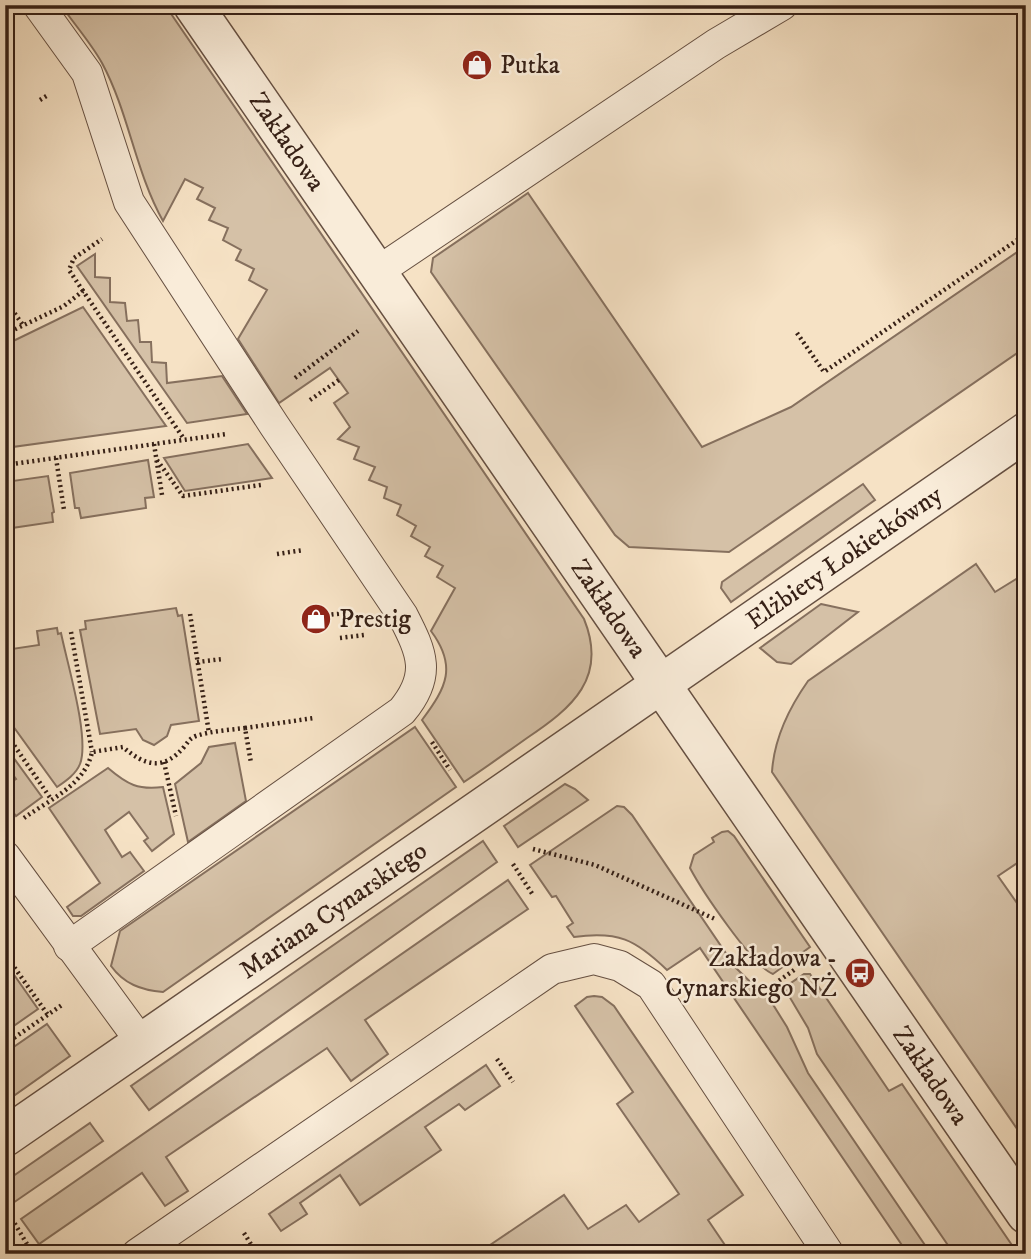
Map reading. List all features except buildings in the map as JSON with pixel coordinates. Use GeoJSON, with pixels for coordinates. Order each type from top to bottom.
{"type":"FeatureCollection","features":[{"type":"Feature","properties":{"kind":"street","name":"Zakładowa"},"geometry":{"type":"LineString","coordinates":[[193,5],[1026,1214]]}},
{"type":"Feature","properties":{"kind":"street","name":"Elżbiety Łokietkówny"},"geometry":{"type":"LineString","coordinates":[[662,683],[1026,432]]}},
{"type":"Feature","properties":{"kind":"street","name":"Mariana Cynarskiego"},"geometry":{"type":"LineString","coordinates":[[5,1137],[662,683]]}},
{"type":"Feature","properties":{"kind":"lane"},"geometry":{"type":"LineString","coordinates":[[38,5],[87,73],[130,202],[403,617],[419,648],[422,664],[415,690],[402,711],[69,946]]}},
{"type":"Feature","properties":{"kind":"lane"},"geometry":{"type":"LineString","coordinates":[[386,285],[716,44],[772,8]]}},
{"type":"Feature","properties":{"kind":"lane"},"geometry":{"type":"LineString","coordinates":[[5,856],[141,1042]]}},
{"type":"Feature","properties":{"kind":"lane"},"geometry":{"type":"LineString","coordinates":[[136,1254],[552,969],[594,959],[620,966],[651,985],[829,1254]]}},
{"type":"Feature","properties":{"kind":"path"},"geometry":{"type":"LineString","coordinates":[[5,45],[14,58]]}},
{"type":"Feature","properties":{"kind":"path"},"geometry":{"type":"LineString","coordinates":[[138,215],[74,258],[69,270],[185,439]]}},
{"type":"Feature","properties":{"kind":"path"},"geometry":{"type":"LineString","coordinates":[[797,333],[824,372],[1026,234]]}},
{"type":"Feature","properties":{"kind":"path"},"geometry":{"type":"LineString","coordinates":[[268,415],[335,350],[386,285]]}},
{"type":"Feature","properties":{"kind":"path"},"geometry":{"type":"LineString","coordinates":[[5,334],[64,306],[83,291]]}},
{"type":"Feature","properties":{"kind":"path"},"geometry":{"type":"LineString","coordinates":[[5,300],[23,326]]}},
{"type":"Feature","properties":{"kind":"path"},"geometry":{"type":"LineString","coordinates":[[5,465],[185,439],[268,415],[339,380]]}},
{"type":"Feature","properties":{"kind":"path"},"geometry":{"type":"LineString","coordinates":[[154,444],[162,495]]}},
{"type":"Feature","properties":{"kind":"path"},"geometry":{"type":"LineString","coordinates":[[56,458],[64,510]]}},
{"type":"Feature","properties":{"kind":"path"},"geometry":{"type":"LineString","coordinates":[[157,460],[183,496],[257,488],[270,484]]}},
{"type":"Feature","properties":{"kind":"path"},"geometry":{"type":"LineString","coordinates":[[190,614],[209,733]]}},
{"type":"Feature","properties":{"kind":"path"},"geometry":{"type":"LineString","coordinates":[[15,825],[71,786],[89,765],[92,752],[71,632]]}},
{"type":"Feature","properties":{"kind":"path"},"geometry":{"type":"LineString","coordinates":[[197,662],[223,659]]}},
{"type":"Feature","properties":{"kind":"path"},"geometry":{"type":"LineString","coordinates":[[92,752],[123,747],[141,761],[166,762],[192,737],[320,717]]}},
{"type":"Feature","properties":{"kind":"path"},"geometry":{"type":"LineString","coordinates":[[245,728],[258,812]]}},
{"type":"Feature","properties":{"kind":"path"},"geometry":{"type":"LineString","coordinates":[[5,732],[51,799]]}},
{"type":"Feature","properties":{"kind":"path"},"geometry":{"type":"LineString","coordinates":[[534,849],[595,865],[715,919]]}},
{"type":"Feature","properties":{"kind":"path"},"geometry":{"type":"LineString","coordinates":[[513,864],[533,895]]}},
{"type":"Feature","properties":{"kind":"path"},"geometry":{"type":"LineString","coordinates":[[5,954],[48,1015],[5,1044]]}},
{"type":"Feature","properties":{"kind":"path"},"geometry":{"type":"LineString","coordinates":[[770,987],[804,964]]}},
{"type":"Feature","properties":{"kind":"path"},"geometry":{"type":"LineString","coordinates":[[492,1052],[513,1082]]}},
{"type":"Feature","properties":{"kind":"path"},"geometry":{"type":"LineString","coordinates":[[9,1214],[33,1254]]}},
{"type":"Feature","properties":{"kind":"path"},"geometry":{"type":"LineString","coordinates":[[240,1226],[257,1254]]}},
{"type":"Feature","properties":{"kind":"shaded area"},"geometry":{"type":"Polygon","coordinates":[[[61,5],[165,5],[584,619],[592,658],[588,675],[571,703],[543,727],[464,782],[422,720],[438,697],[446,676],[444,655],[431,631],[455,588],[437,577],[443,566],[425,556],[430,547],[411,536],[416,526],[397,515],[401,505],[384,498],[387,487],[369,480],[375,467],[354,459],[359,447],[338,439],[350,427],[334,403],[348,393],[330,368],[279,403],[238,339],[267,290],[249,280],[254,269],[236,260],[241,250],[223,240],[228,228],[209,220],[215,208],[197,199],[203,188],[185,179],[163,221],[145,182],[111,82],[98,56],[61,5]]]}},
{"type":"Feature","properties":{"kind":"shaded area"},"geometry":{"type":"Polygon","coordinates":[[[528,193],[702,447],[791,407],[1026,246],[1026,347],[729,552],[629,547],[615,535],[431,272],[433,258],[528,193]]]}},
{"type":"Feature","properties":{"kind":"shaded area"},"geometry":{"type":"Polygon","coordinates":[[[95,254],[95,277],[110,278],[110,302],[125,303],[127,321],[138,320],[140,342],[151,342],[152,362],[166,363],[167,383],[222,376],[247,414],[187,423],[77,266],[95,254]]]}},
{"type":"Feature","properties":{"kind":"shaded area"},"geometry":{"type":"Polygon","coordinates":[[[83,307],[166,426],[5,448],[5,345],[83,307]]]}},
{"type":"Feature","properties":{"kind":"shaded area"},"geometry":{"type":"Polygon","coordinates":[[[248,444],[272,478],[185,491],[164,458],[248,444]]]}},
{"type":"Feature","properties":{"kind":"shaded area"},"geometry":{"type":"Polygon","coordinates":[[[148,460],[154,497],[145,498],[146,508],[81,518],[79,508],[75,508],[70,473],[148,460]]]}},
{"type":"Feature","properties":{"kind":"shaded area"},"geometry":{"type":"Polygon","coordinates":[[[48,476],[53,522],[5,529],[5,482],[48,476]]]}},
{"type":"Feature","properties":{"kind":"shaded area"},"geometry":{"type":"Polygon","coordinates":[[[863,484],[875,500],[731,602],[721,588],[722,582],[863,484]]]}},
{"type":"Feature","properties":{"kind":"shaded area"},"geometry":{"type":"Polygon","coordinates":[[[976,564],[995,592],[1026,573],[1026,857],[998,876],[1026,916],[1026,1142],[772,772],[784,724],[808,681],[976,564]]]}},
{"type":"Feature","properties":{"kind":"shaded area"},"geometry":{"type":"Polygon","coordinates":[[[821,604],[858,612],[791,664],[777,662],[760,648],[821,604]]]}},
{"type":"Feature","properties":{"kind":"shaded area"},"geometry":{"type":"Polygon","coordinates":[[[176,608],[178,616],[182,615],[199,721],[171,725],[167,736],[154,745],[143,740],[136,729],[100,734],[80,630],[86,629],[85,621],[176,608]]]}},
{"type":"Feature","properties":{"kind":"shaded area"},"geometry":{"type":"Polygon","coordinates":[[[57,628],[58,634],[61,633],[80,719],[82,752],[76,771],[57,787],[5,715],[5,650],[39,645],[37,631],[57,628]]]}},
{"type":"Feature","properties":{"kind":"shaded area"},"geometry":{"type":"Polygon","coordinates":[[[415,727],[456,787],[163,992],[134,985],[111,966],[120,931],[415,727]]]}},
{"type":"Feature","properties":{"kind":"shaded area"},"geometry":{"type":"Polygon","coordinates":[[[235,743],[246,801],[188,842],[175,784],[201,763],[209,747],[235,743]]]}},
{"type":"Feature","properties":{"kind":"shaded area"},"geometry":{"type":"Polygon","coordinates":[[[5,746],[42,797],[16,816],[5,801],[5,786],[16,779],[5,764],[5,746]]]}},
{"type":"Feature","properties":{"kind":"shaded area"},"geometry":{"type":"Polygon","coordinates":[[[108,768],[134,785],[163,787],[174,834],[152,851],[144,841],[148,838],[129,812],[105,830],[122,857],[130,852],[144,871],[81,916],[73,916],[67,907],[100,883],[49,808],[108,768]]]}},
{"type":"Feature","properties":{"kind":"shaded area"},"geometry":{"type":"Polygon","coordinates":[[[565,784],[588,800],[518,847],[504,826],[565,784]]]}},
{"type":"Feature","properties":{"kind":"shaded area"},"geometry":{"type":"Polygon","coordinates":[[[617,806],[624,807],[632,815],[736,968],[772,1003],[787,1027],[808,1073],[931,1254],[908,1254],[700,948],[667,970],[645,951],[625,940],[603,935],[574,937],[567,927],[573,923],[556,896],[552,897],[530,865],[617,806]]]}},
{"type":"Feature","properties":{"kind":"shaded area"},"geometry":{"type":"Polygon","coordinates":[[[728,831],[810,947],[773,974],[741,943],[690,868],[694,855],[714,842],[712,838],[728,831]]]}},
{"type":"Feature","properties":{"kind":"shaded area"},"geometry":{"type":"Polygon","coordinates":[[[483,841],[497,862],[149,1110],[131,1086],[483,841]]]}},
{"type":"Feature","properties":{"kind":"shaded area"},"geometry":{"type":"Polygon","coordinates":[[[508,880],[528,909],[365,1020],[388,1054],[351,1081],[327,1048],[166,1157],[188,1191],[165,1206],[142,1173],[39,1244],[21,1219],[508,880]]]}},
{"type":"Feature","properties":{"kind":"shaded area"},"geometry":{"type":"Polygon","coordinates":[[[5,962],[38,1009],[5,1032],[5,962]]]}},
{"type":"Feature","properties":{"kind":"shaded area"},"geometry":{"type":"Polygon","coordinates":[[[804,974],[810,974],[889,1091],[902,1084],[1018,1254],[954,1254],[817,1054],[808,1028],[786,991],[788,985],[804,974]]]}},
{"type":"Feature","properties":{"kind":"shaded area"},"geometry":{"type":"Polygon","coordinates":[[[587,997],[602,997],[614,1006],[743,1195],[708,1220],[731,1254],[495,1254],[490,1245],[564,1195],[588,1229],[626,1205],[639,1222],[679,1194],[617,1104],[633,1092],[575,1006],[587,997]]]}},
{"type":"Feature","properties":{"kind":"shaded area"},"geometry":{"type":"Polygon","coordinates":[[[47,1024],[70,1056],[5,1102],[5,1053],[47,1024]]]}},
{"type":"Feature","properties":{"kind":"shaded area"},"geometry":{"type":"Polygon","coordinates":[[[486,1065],[500,1086],[465,1110],[459,1104],[425,1127],[441,1150],[360,1205],[340,1175],[300,1203],[307,1214],[281,1231],[269,1214],[486,1065]]]}},
{"type":"Feature","properties":{"kind":"shaded area"},"geometry":{"type":"Polygon","coordinates":[[[90,1123],[103,1141],[13,1203],[5,1193],[6,1181],[90,1123]]]}},
{"type":"Feature","properties":{"kind":"place","name":"Putka"},"geometry":{"type":"Point","coordinates":[477,65]}},
{"type":"Feature","properties":{"kind":"place","name":"Prestig"},"geometry":{"type":"Point","coordinates":[316,619]}},
{"type":"Feature","properties":{"kind":"place","name":"Zakładowa - Cynarskiego NŻ"},"geometry":{"type":"Point","coordinates":[860,973]}}]}
